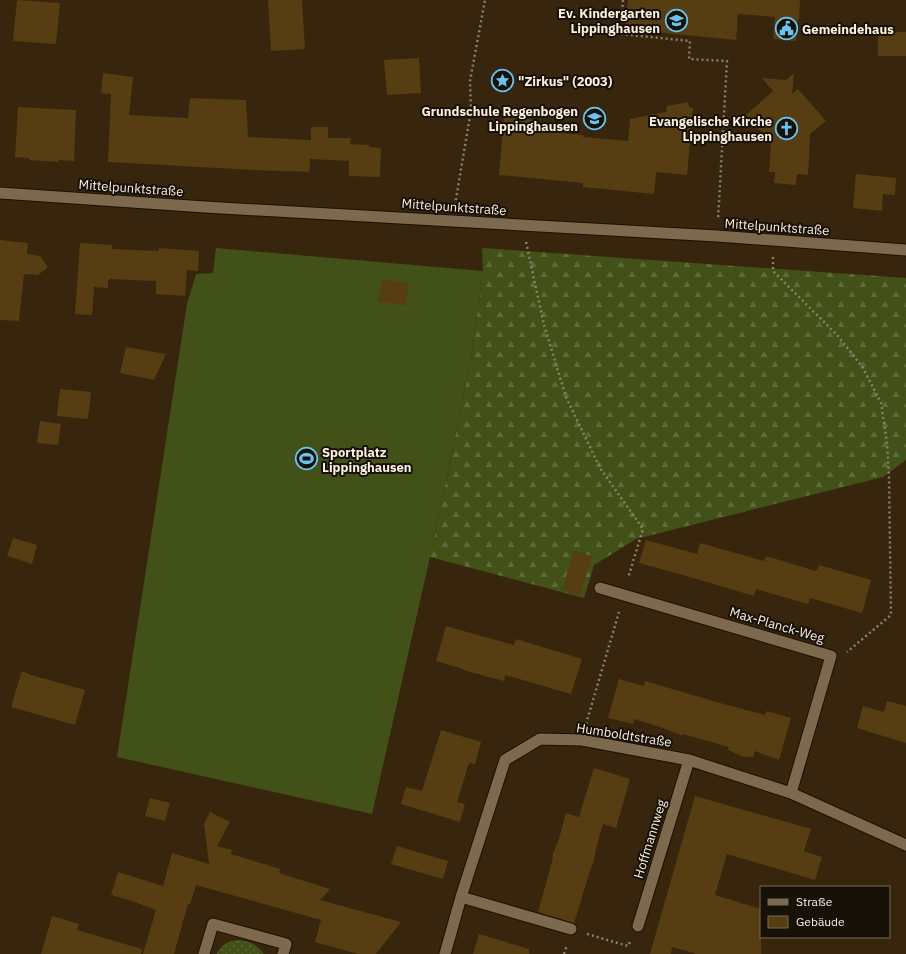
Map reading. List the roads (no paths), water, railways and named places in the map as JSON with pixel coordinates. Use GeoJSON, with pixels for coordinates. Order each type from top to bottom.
{"type":"FeatureCollection","features":[{"type":"Feature","properties":{"kind":"street","name":"Mittelpunktstraße"},"geometry":{"type":"LineString","coordinates":[[0,193],[205,207],[717,236],[906,250]]}},
{"type":"Feature","properties":{"kind":"street","name":"Max-Planck-Weg"},"geometry":{"type":"LineString","coordinates":[[600,588],[831,656],[791,793]]}},
{"type":"Feature","properties":{"kind":"street","name":"Humboldtstraße"},"geometry":{"type":"LineString","coordinates":[[445,954],[460,897],[505,760],[540,739],[582,740],[689,760],[791,793],[906,845]]}},
{"type":"Feature","properties":{"kind":"street","name":"Hoffmannweg"},"geometry":{"type":"LineString","coordinates":[[638,926],[689,760]]}},
{"type":"Feature","properties":{"kind":"street"},"geometry":{"type":"LineString","coordinates":[[460,897],[571,929]]}},
{"type":"Feature","properties":{"kind":"street"},"geometry":{"type":"LineString","coordinates":[[204,954],[213,924],[286,944],[283,954]]}},
{"type":"Feature","properties":{"kind":"place","name":"Ev. Kindergarten Lippinghausen"},"geometry":{"type":"Point","coordinates":[676,20]}},
{"type":"Feature","properties":{"kind":"place","name":"Gemeindehaus"},"geometry":{"type":"Point","coordinates":[786,29]}},
{"type":"Feature","properties":{"kind":"place","name":"\"Zirkus\" (2003)"},"geometry":{"type":"Point","coordinates":[503,81]}},
{"type":"Feature","properties":{"kind":"place","name":"Grundschule Regenbogen Lippinghausen"},"geometry":{"type":"Point","coordinates":[594,118]}},
{"type":"Feature","properties":{"kind":"place","name":"Evangelische Kirche Lippinghausen"},"geometry":{"type":"Point","coordinates":[787,128]}},
{"type":"Feature","properties":{"kind":"place","name":"Sportplatz Lippinghausen"},"geometry":{"type":"Point","coordinates":[307,459]}}]}
